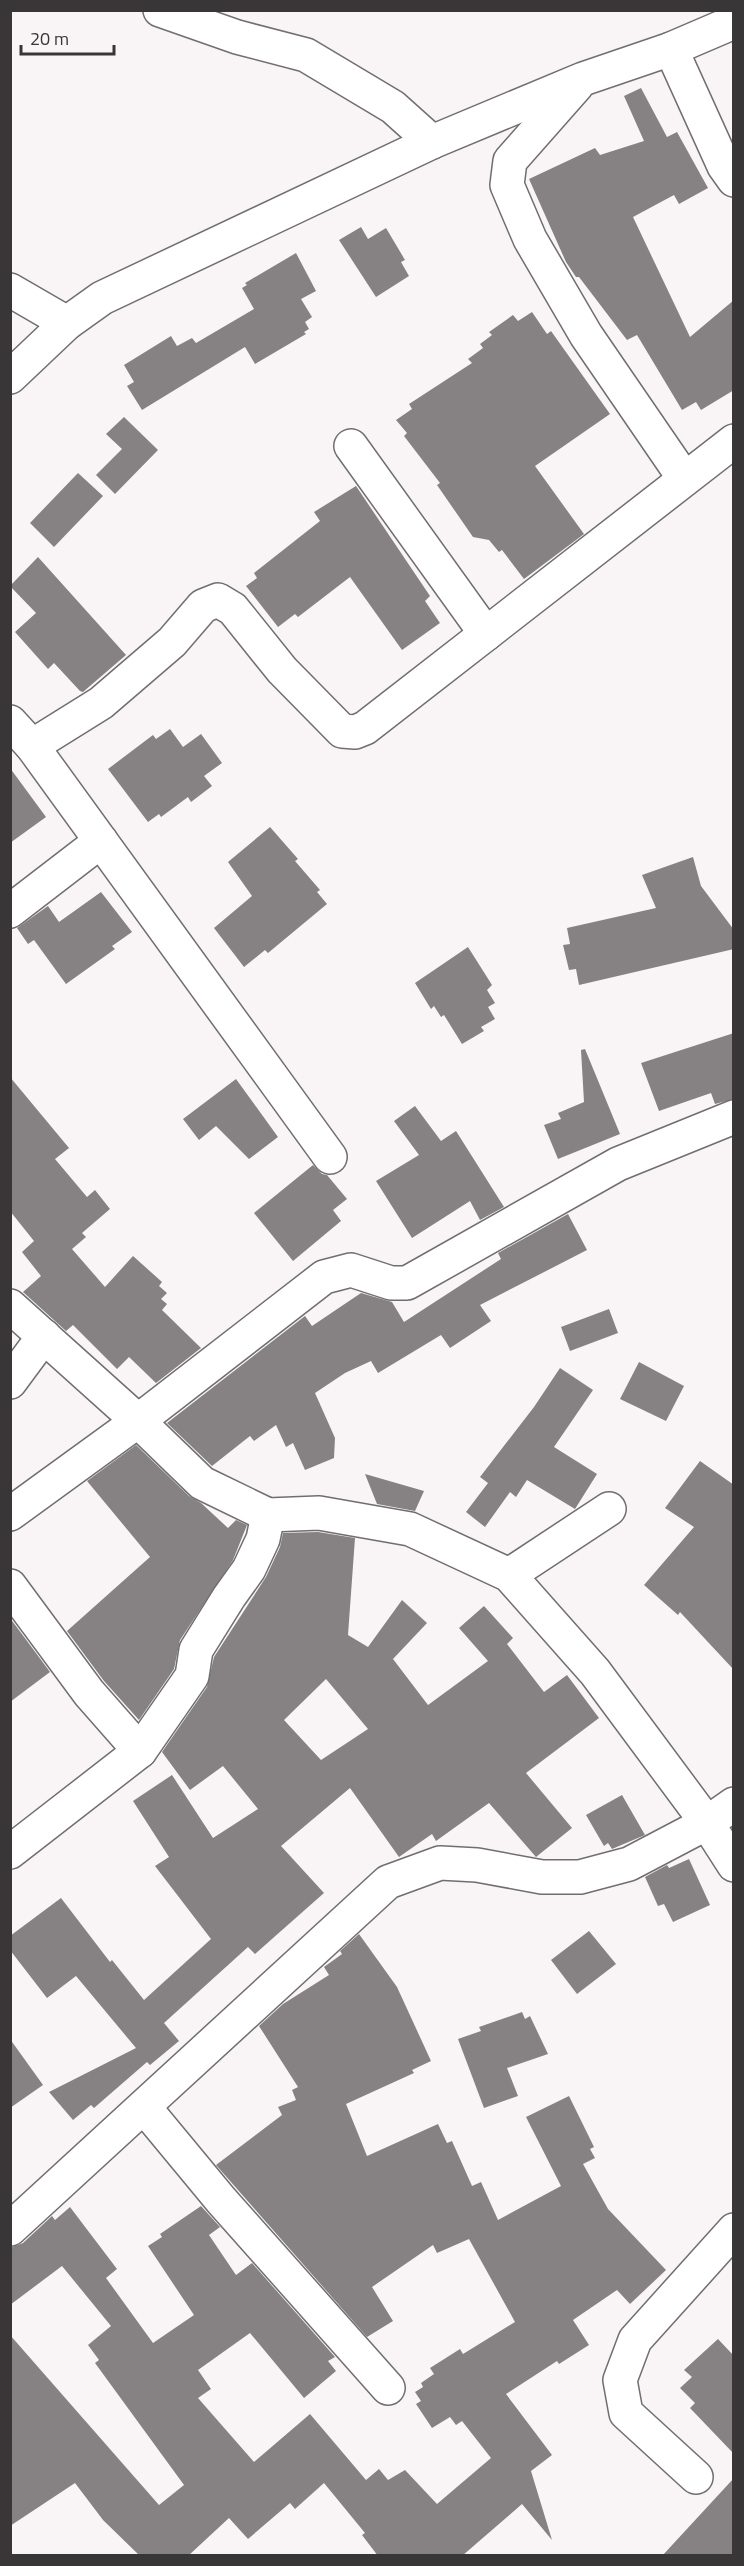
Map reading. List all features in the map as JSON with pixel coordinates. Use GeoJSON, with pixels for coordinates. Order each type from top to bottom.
{"type":"FeatureCollection","features":[{"type":"Feature","properties":{"kind":"street"},"geometry":{"type":"LineString","coordinates":[[159,10],[237,37],[306,55],[393,107],[432,142]]}},
{"type":"Feature","properties":{"kind":"street"},"geometry":{"type":"LineString","coordinates":[[10,377],[67,323],[102,298],[432,142],[583,78],[672,49],[734,22]]}},
{"type":"Feature","properties":{"kind":"street"},"geometry":{"type":"LineString","coordinates":[[672,49],[724,166],[734,180]]}},
{"type":"Feature","properties":{"kind":"street"},"geometry":{"type":"LineString","coordinates":[[583,78],[510,161],[507,185],[530,239],[586,335],[684,478]]}},
{"type":"Feature","properties":{"kind":"street"},"geometry":{"type":"LineString","coordinates":[[10,290],[67,323]]}},
{"type":"Feature","properties":{"kind":"street"},"geometry":{"type":"LineString","coordinates":[[32,746],[101,703],[172,642],[203,606],[218,600],[233,609],[282,670],[342,731],[355,732],[365,728],[734,441]]}},
{"type":"Feature","properties":{"kind":"street"},"geometry":{"type":"LineString","coordinates":[[351,446],[486,634]]}},
{"type":"Feature","properties":{"kind":"street"},"geometry":{"type":"LineString","coordinates":[[10,722],[32,746],[330,1157]]}},
{"type":"Feature","properties":{"kind":"street"},"geometry":{"type":"LineString","coordinates":[[10,911],[101,841]]}},
{"type":"Feature","properties":{"kind":"street"},"geometry":{"type":"LineString","coordinates":[[10,1514],[138,1421],[324,1277],[351,1270],[391,1282],[407,1283],[618,1164],[734,1117]]}},
{"type":"Feature","properties":{"kind":"street"},"geometry":{"type":"LineString","coordinates":[[10,1306],[138,1421],[202,1484],[268,1515],[319,1513],[410,1529],[509,1575],[595,1672],[707,1823],[734,1866]]}},
{"type":"Feature","properties":{"kind":"street"},"geometry":{"type":"LineString","coordinates":[[10,1382],[44,1336]]}},
{"type":"Feature","properties":{"kind":"street"},"geometry":{"type":"LineString","coordinates":[[509,1575],[609,1509]]}},
{"type":"Feature","properties":{"kind":"street"},"geometry":{"type":"LineString","coordinates":[[10,1852],[140,1751],[192,1676],[196,1650],[249,1569],[262,1539],[268,1515]]}},
{"type":"Feature","properties":{"kind":"street"},"geometry":{"type":"LineString","coordinates":[[10,1586],[89,1693],[140,1751]]}},
{"type":"Feature","properties":{"kind":"street"},"geometry":{"type":"LineString","coordinates":[[10,2229],[388,1882],[440,1863],[477,1865],[542,1877],[580,1877],[629,1864],[707,1823],[734,1804]]}},
{"type":"Feature","properties":{"kind":"street"},"geometry":{"type":"LineString","coordinates":[[144,2107],[221,2200],[388,2388]]}},
{"type":"Feature","properties":{"kind":"street"},"geometry":{"type":"LineString","coordinates":[[696,2477],[626,2413],[620,2380],[635,2340],[734,2230]]}},
{"type":"Feature","properties":{"kind":"building"},"geometry":{"type":"Polygon","coordinates":[[[641,88],[667,137],[677,132],[708,188],[679,204],[674,195],[633,217],[690,337],[734,300],[734,390],[701,410],[696,402],[682,410],[637,335],[627,340],[579,277],[576,277],[566,262],[529,179],[595,148],[600,155],[644,141],[624,96],[641,88]]]}},
{"type":"Feature","properties":{"kind":"building"},"geometry":{"type":"Polygon","coordinates":[[[361,227],[368,239],[386,228],[405,260],[401,262],[409,276],[376,297],[339,240],[361,227]]]}},
{"type":"Feature","properties":{"kind":"building"},"geometry":{"type":"Polygon","coordinates":[[[296,253],[316,291],[301,299],[312,317],[305,322],[309,329],[304,332],[306,334],[255,364],[245,347],[142,410],[127,386],[134,382],[124,365],[171,336],[177,346],[192,338],[196,343],[254,309],[242,288],[247,285],[245,283],[296,253]]]}},
{"type":"Feature","properties":{"kind":"building"},"geometry":{"type":"Polygon","coordinates":[[[532,312],[547,334],[551,331],[610,414],[535,466],[584,534],[524,579],[502,550],[499,552],[489,540],[473,537],[437,485],[440,483],[404,436],[407,433],[396,420],[412,409],[409,404],[472,363],[468,359],[483,348],[480,344],[492,335],[489,332],[513,315],[518,321],[532,312]]]}},
{"type":"Feature","properties":{"kind":"building"},"geometry":{"type":"Polygon","coordinates":[[[124,417],[158,450],[115,494],[96,475],[122,449],[106,434],[124,417]]]}},
{"type":"Feature","properties":{"kind":"building"},"geometry":{"type":"Polygon","coordinates":[[[78,473],[103,496],[54,547],[30,523],[78,473]]]}},
{"type":"Feature","properties":{"kind":"building"},"geometry":{"type":"Polygon","coordinates":[[[356,486],[430,596],[425,601],[440,623],[402,650],[350,577],[298,617],[295,614],[278,627],[246,586],[257,578],[254,573],[320,521],[314,512],[356,486]]]}},
{"type":"Feature","properties":{"kind":"building"},"geometry":{"type":"Polygon","coordinates":[[[38,557],[126,655],[83,692],[54,663],[48,669],[15,632],[36,613],[10,586],[38,557]]]}},
{"type":"Feature","properties":{"kind":"building"},"geometry":{"type":"Polygon","coordinates":[[[170,729],[183,747],[201,734],[222,763],[204,776],[212,786],[191,802],[188,797],[161,817],[159,814],[148,822],[108,769],[153,735],[156,739],[170,729]]]}},
{"type":"Feature","properties":{"kind":"building"},"geometry":{"type":"Polygon","coordinates":[[[10,768],[46,817],[10,843],[10,768]]]}},
{"type":"Feature","properties":{"kind":"building"},"geometry":{"type":"Polygon","coordinates":[[[270,827],[298,859],[295,861],[320,890],[317,892],[327,904],[268,953],[265,950],[244,967],[214,928],[252,896],[228,862],[270,827]]]}},
{"type":"Feature","properties":{"kind":"building"},"geometry":{"type":"Polygon","coordinates":[[[693,857],[701,886],[734,930],[734,949],[579,985],[576,969],[569,970],[563,945],[570,944],[567,928],[656,908],[642,875],[693,857]]]}},
{"type":"Feature","properties":{"kind":"building"},"geometry":{"type":"Polygon","coordinates":[[[101,892],[132,932],[112,946],[115,949],[66,984],[34,940],[28,944],[17,928],[48,906],[59,922],[101,892]]]}},
{"type":"Feature","properties":{"kind":"building"},"geometry":{"type":"Polygon","coordinates":[[[468,947],[492,985],[487,990],[495,1003],[488,1007],[495,1019],[481,1027],[484,1031],[462,1044],[444,1015],[441,1017],[434,1006],[431,1009],[415,983],[468,947]]]}},
{"type":"Feature","properties":{"kind":"building"},"geometry":{"type":"Polygon","coordinates":[[[734,1033],[734,1099],[715,1104],[711,1093],[659,1111],[641,1063],[734,1033]]]}},
{"type":"Feature","properties":{"kind":"building"},"geometry":{"type":"Polygon","coordinates":[[[585,1049],[620,1134],[558,1159],[544,1125],[561,1119],[558,1113],[584,1102],[581,1050],[585,1049]]]}},
{"type":"Feature","properties":{"kind":"building"},"geometry":{"type":"Polygon","coordinates":[[[10,1077],[69,1148],[55,1159],[87,1197],[95,1190],[110,1209],[82,1233],[86,1237],[72,1249],[105,1287],[133,1256],[162,1282],[159,1286],[167,1293],[161,1299],[167,1304],[162,1310],[201,1348],[156,1383],[129,1357],[117,1369],[73,1325],[66,1331],[23,1292],[41,1276],[22,1252],[34,1241],[10,1211],[10,1077]]]}},
{"type":"Feature","properties":{"kind":"building"},"geometry":{"type":"Polygon","coordinates":[[[236,1079],[278,1137],[249,1159],[216,1126],[199,1140],[183,1119],[236,1079]]]}},
{"type":"Feature","properties":{"kind":"building"},"geometry":{"type":"Polygon","coordinates":[[[415,1106],[441,1141],[456,1131],[504,1207],[480,1220],[470,1201],[412,1238],[376,1181],[419,1155],[394,1121],[415,1106]]]}},
{"type":"Feature","properties":{"kind":"building"},"geometry":{"type":"Polygon","coordinates":[[[313,1165],[322,1174],[327,1175],[347,1199],[333,1210],[341,1221],[293,1261],[254,1213],[313,1165]]]}},
{"type":"Feature","properties":{"kind":"building"},"geometry":{"type":"Polygon","coordinates":[[[568,1214],[587,1250],[480,1305],[491,1321],[450,1348],[441,1335],[378,1373],[371,1361],[345,1373],[315,1393],[335,1438],[334,1458],[305,1470],[293,1443],[286,1447],[276,1425],[254,1441],[250,1436],[212,1466],[167,1423],[305,1316],[312,1326],[361,1293],[392,1302],[404,1322],[501,1259],[498,1253],[568,1214]]]}},
{"type":"Feature","properties":{"kind":"building"},"geometry":{"type":"Polygon","coordinates":[[[609,1309],[618,1333],[570,1351],[561,1327],[609,1309]]]}},
{"type":"Feature","properties":{"kind":"building"},"geometry":{"type":"Polygon","coordinates":[[[639,1362],[684,1386],[666,1421],[620,1399],[639,1362]]]}},
{"type":"Feature","properties":{"kind":"building"},"geometry":{"type":"Polygon","coordinates":[[[560,1368],[593,1390],[554,1447],[597,1474],[575,1509],[527,1480],[516,1497],[510,1492],[485,1527],[466,1512],[488,1483],[480,1477],[534,1407],[560,1368]]]}},
{"type":"Feature","properties":{"kind":"building"},"geometry":{"type":"Polygon","coordinates":[[[136,1445],[189,1496],[201,1503],[228,1528],[236,1520],[247,1525],[233,1560],[180,1640],[174,1669],[139,1720],[104,1681],[67,1631],[150,1557],[87,1481],[136,1445]]]}},
{"type":"Feature","properties":{"kind":"building"},"geometry":{"type":"Polygon","coordinates":[[[700,1461],[734,1485],[734,1670],[680,1612],[678,1615],[644,1585],[694,1527],[665,1508],[700,1461]]]}},
{"type":"Feature","properties":{"kind":"building"},"geometry":{"type":"Polygon","coordinates":[[[365,1474],[424,1491],[415,1511],[377,1504],[365,1474]]]}},
{"type":"Feature","properties":{"kind":"building"},"geometry":{"type":"Polygon","coordinates":[[[318,1532],[355,1538],[348,1635],[368,1647],[402,1600],[427,1623],[393,1659],[428,1705],[488,1661],[459,1628],[484,1606],[513,1638],[507,1644],[544,1692],[567,1675],[599,1718],[526,1773],[572,1828],[536,1857],[489,1803],[436,1841],[432,1834],[399,1857],[350,1788],[281,1846],[324,1893],[255,1954],[248,1947],[164,2023],[179,2041],[150,2065],[147,2062],[94,2108],[91,2105],[73,2120],[49,2092],[136,2048],[76,1976],[47,1998],[10,1950],[10,1936],[61,1898],[110,1962],[112,1960],[144,2000],[211,1939],[155,1866],[169,1857],[133,1801],[172,1775],[213,1838],[258,1809],[223,1766],[190,1790],[162,1752],[207,1687],[214,1657],[266,1577],[280,1547],[283,1533],[318,1532]],[[326,1679],[284,1720],[321,1760],[368,1729],[326,1679]]]}},
{"type":"Feature","properties":{"kind":"building"},"geometry":{"type":"Polygon","coordinates":[[[10,1618],[50,1672],[10,1702],[10,1618]]]}},
{"type":"Feature","properties":{"kind":"building"},"geometry":{"type":"Polygon","coordinates":[[[622,1795],[645,1835],[612,1849],[608,1843],[604,1846],[586,1815],[622,1795]]]}},
{"type":"Feature","properties":{"kind":"building"},"geometry":{"type":"Polygon","coordinates":[[[689,1859],[710,1905],[673,1922],[664,1904],[658,1906],[645,1877],[667,1865],[669,1868],[689,1859]]]}},
{"type":"Feature","properties":{"kind":"building"},"geometry":{"type":"Polygon","coordinates":[[[589,1931],[616,1964],[577,1994],[551,1960],[589,1931]]]}},
{"type":"Feature","properties":{"kind":"building"},"geometry":{"type":"Polygon","coordinates":[[[359,1934],[397,1987],[431,2061],[412,2070],[414,2073],[346,2104],[367,2156],[438,2124],[447,2143],[452,2141],[472,2186],[481,2182],[498,2220],[561,2186],[526,2117],[569,2096],[594,2147],[590,2149],[595,2158],[583,2164],[608,2209],[666,2270],[630,2304],[617,2290],[573,2320],[589,2345],[559,2364],[557,2361],[506,2394],[552,2455],[531,2471],[552,2540],[522,2504],[462,2556],[378,2556],[362,2535],[365,2533],[324,2483],[295,2509],[290,2503],[248,2539],[229,2518],[188,2556],[140,2556],[103,2520],[75,2483],[10,2526],[10,2335],[159,2505],[184,2485],[95,2363],[99,2360],[88,2345],[111,2326],[62,2266],[10,2305],[10,2248],[23,2243],[52,2216],[55,2220],[70,2207],[117,2269],[106,2278],[153,2343],[194,2315],[148,2246],[162,2237],[160,2234],[201,2206],[220,2227],[209,2235],[236,2275],[252,2263],[335,2357],[328,2361],[336,2371],[304,2398],[250,2333],[198,2370],[211,2389],[198,2398],[254,2462],[310,2414],[366,2480],[379,2469],[388,2480],[405,2470],[437,2504],[491,2458],[462,2421],[456,2425],[450,2417],[432,2428],[416,2404],[421,2401],[415,2392],[423,2387],[421,2383],[434,2374],[430,2368],[460,2349],[463,2354],[515,2322],[469,2239],[437,2253],[433,2245],[372,2287],[393,2321],[367,2337],[216,2165],[282,2115],[278,2107],[296,2100],[292,2090],[298,2087],[259,2026],[283,2004],[329,1975],[324,1967],[342,1954],[340,1951],[359,1934]]]}},
{"type":"Feature","properties":{"kind":"building"},"geometry":{"type":"Polygon","coordinates":[[[522,2012],[525,2019],[530,2016],[548,2054],[507,2068],[518,2096],[484,2108],[458,2039],[481,2031],[479,2027],[522,2012]]]}},
{"type":"Feature","properties":{"kind":"building"},"geometry":{"type":"Polygon","coordinates":[[[10,2039],[43,2085],[10,2108],[10,2039]]]}},
{"type":"Feature","properties":{"kind":"building"},"geometry":{"type":"Polygon","coordinates":[[[718,2339],[734,2356],[734,2454],[690,2408],[695,2403],[680,2388],[692,2377],[684,2370],[718,2339]]]}},
{"type":"Feature","properties":{"kind":"building"},"geometry":{"type":"Polygon","coordinates":[[[734,2478],[734,2556],[662,2556],[734,2478]]]}}]}
